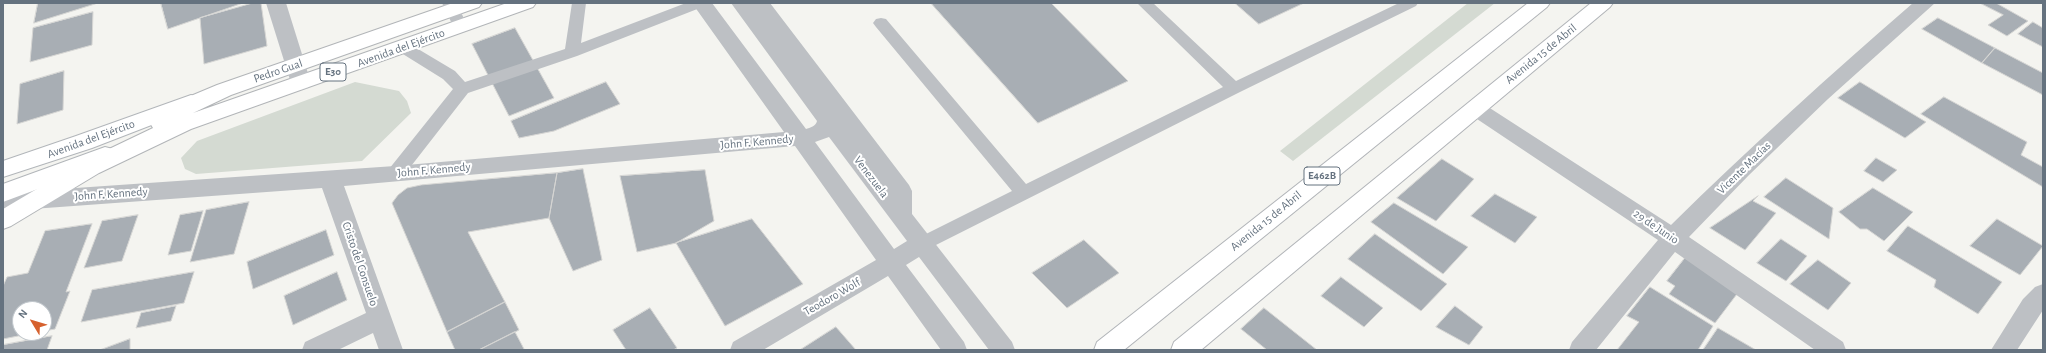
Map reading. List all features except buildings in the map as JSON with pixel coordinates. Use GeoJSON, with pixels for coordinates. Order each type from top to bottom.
{"type":"FeatureCollection","features":[{"type":"Feature","properties":{"kind":"main road","name":"Pedro Gual"},"geometry":{"type":"LineString","coordinates":[[140,142],[149,132],[168,118],[193,104],[224,90],[298,74],[454,13],[472,3]]}},
{"type":"Feature","properties":{"kind":"main road","name":"Avenida del Ejército"},"geometry":{"type":"LineString","coordinates":[[3,192],[140,142],[298,74],[403,47],[454,13],[526,3]]}},
{"type":"Feature","properties":{"kind":"main road","name":"Avenida 15 de Abril"},"geometry":{"type":"LineString","coordinates":[[1106,350],[1540,3]]}},
{"type":"Feature","properties":{"kind":"main road","name":"Avenida 15 de Abril"},"geometry":{"type":"LineString","coordinates":[[1183,350],[1603,3]]}},
{"type":"Feature","properties":{"kind":"main road","name":"Avenida del Ejército"},"geometry":{"type":"LineString","coordinates":[[3,169],[84,142],[224,90]]}},
{"type":"Feature","properties":{"kind":"main road","name":"Avenida del Ejército"},"geometry":{"type":"LineString","coordinates":[[3,220],[32,200],[80,172],[140,142]]}},
{"type":"Feature","properties":{"kind":"street"},"geometry":{"type":"LineString","coordinates":[[276,3],[298,74]]}},
{"type":"Feature","properties":{"kind":"street"},"geometry":{"type":"LineString","coordinates":[[701,3],[802,138],[955,350]]}},
{"type":"Feature","properties":{"kind":"street","name":"Venezuela"},"geometry":{"type":"LineString","coordinates":[[741,3],[900,217],[1003,350]]}},
{"type":"Feature","properties":{"kind":"street"},"geometry":{"type":"LineString","coordinates":[[760,3],[901,191],[900,217]]}},
{"type":"Feature","properties":{"kind":"street","name":"Vicente Macías"},"geometry":{"type":"LineString","coordinates":[[1581,350],[1673,238],[1741,169],[1821,94],[1921,4]]}},
{"type":"Feature","properties":{"kind":"street","name":"29 de Junio"},"geometry":{"type":"LineString","coordinates":[[1475,108],[1673,238],[1834,350]]}},
{"type":"Feature","properties":{"kind":"street","name":"John F. Kennedy"},"geometry":{"type":"LineString","coordinates":[[32,200],[395,174],[802,138],[814,136],[822,131],[827,126],[828,120]]}},
{"type":"Feature","properties":{"kind":"street","name":"Cristo del Consuelo"},"geometry":{"type":"LineString","coordinates":[[330,178],[391,350]]}},
{"type":"Feature","properties":{"kind":"street"},"geometry":{"type":"LineString","coordinates":[[3,198],[32,200]]}},
{"type":"Feature","properties":{"kind":"street","name":"Teodoro Wolf"},"geometry":{"type":"LineString","coordinates":[[742,350],[922,244]]}},
{"type":"Feature","properties":{"kind":"street"},"geometry":{"type":"LineString","coordinates":[[2004,350],[2032,306],[2043,294]]}},
{"type":"Feature","properties":{"kind":"street"},"geometry":{"type":"LineString","coordinates":[[314,350],[379,318]]}},
{"type":"Feature","properties":{"kind":"lane"},"geometry":{"type":"LineString","coordinates":[[572,52],[578,3]]}},
{"type":"Feature","properties":{"kind":"lane"},"geometry":{"type":"LineString","coordinates":[[395,174],[462,89],[572,52],[701,3]]}},
{"type":"Feature","properties":{"kind":"lane"},"geometry":{"type":"LineString","coordinates":[[1144,3],[1234,88]]}},
{"type":"Feature","properties":{"kind":"lane"},"geometry":{"type":"LineString","coordinates":[[922,244],[1234,88],[1411,3]]}},
{"type":"Feature","properties":{"kind":"lane"},"geometry":{"type":"LineString","coordinates":[[881,24],[1024,193]]}},
{"type":"Feature","properties":{"kind":"lane"},"geometry":{"type":"LineString","coordinates":[[403,47],[449,75],[462,89]]}},
{"type":"Feature","properties":{"kind":"shaded area"},"geometry":{"type":"Polygon","coordinates":[[[1468,3],[1495,3],[1293,161],[1280,151],[1468,3]]]}},
{"type":"Feature","properties":{"kind":"shaded area"},"geometry":{"type":"Polygon","coordinates":[[[355,82],[399,91],[407,101],[411,113],[362,161],[196,174],[185,169],[181,158],[197,141],[355,82]]]}}]}
